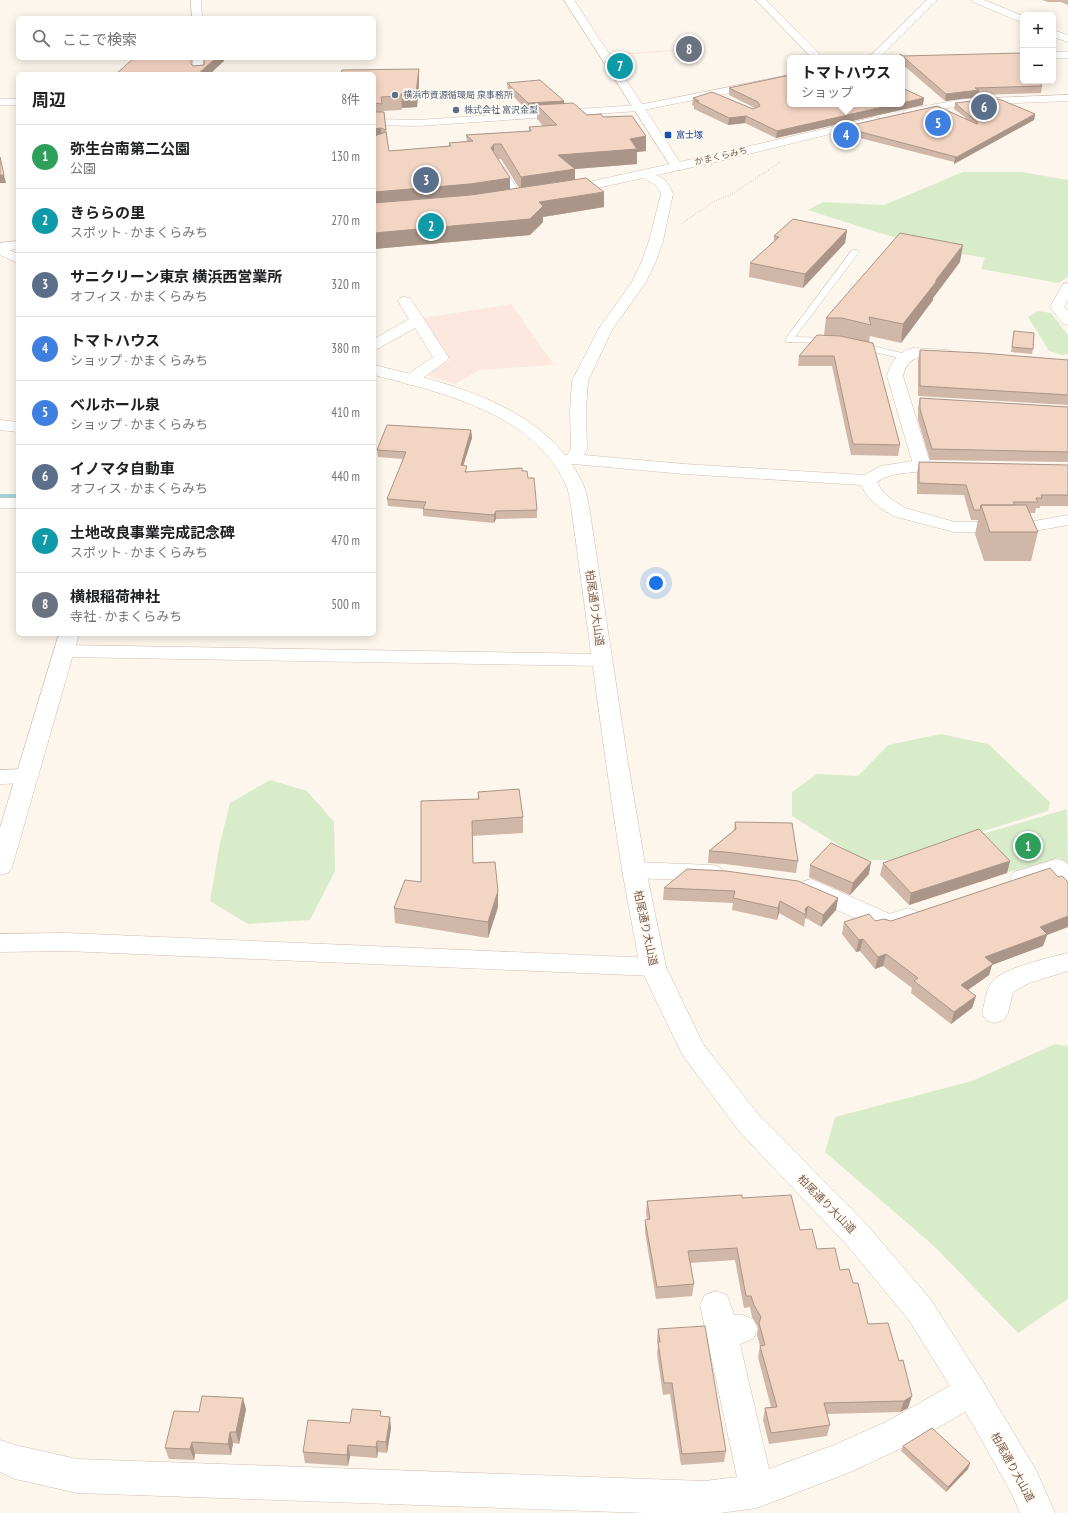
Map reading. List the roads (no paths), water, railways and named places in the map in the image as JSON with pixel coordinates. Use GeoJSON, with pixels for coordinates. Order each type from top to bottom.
{"type":"FeatureCollection","features":[{"type":"Feature","properties":{"kind":"street"},"geometry":{"type":"LineString","coordinates":[[196,0],[197,16]]}},
{"type":"Feature","properties":{"kind":"street"},"geometry":{"type":"LineString","coordinates":[[569,0],[677,166]]}},
{"type":"Feature","properties":{"kind":"street"},"geometry":{"type":"LineString","coordinates":[[761,0],[815,55]]}},
{"type":"Feature","properties":{"kind":"street"},"geometry":{"type":"LineString","coordinates":[[876,55],[932,0]]}},
{"type":"Feature","properties":{"kind":"street"},"geometry":{"type":"LineString","coordinates":[[976,0],[1020,19]]}},
{"type":"Feature","properties":{"kind":"street"},"geometry":{"type":"LineString","coordinates":[[990,0],[1020,13]]}},
{"type":"Feature","properties":{"kind":"street"},"geometry":{"type":"LineString","coordinates":[[1056,28],[1068,33]]}},
{"type":"Feature","properties":{"kind":"street"},"geometry":{"type":"LineString","coordinates":[[1056,34],[1068,39]]}},
{"type":"Feature","properties":{"kind":"street"},"geometry":{"type":"LineString","coordinates":[[1056,55],[1068,55]]}},
{"type":"Feature","properties":{"kind":"street"},"geometry":{"type":"LineString","coordinates":[[198,60],[199,72]]}},
{"type":"Feature","properties":{"kind":"street"},"geometry":{"type":"LineString","coordinates":[[376,122],[418,123],[638,108],[787,79]]}},
{"type":"Feature","properties":{"kind":"street"},"geometry":{"type":"LineString","coordinates":[[713,93],[733,103]]}},
{"type":"Feature","properties":{"kind":"street","name":"かまくらみち"},"geometry":{"type":"LineString","coordinates":[[556,193],[578,190],[892,116],[964,102],[1068,98]]}},
{"type":"Feature","properties":{"kind":"street"},"geometry":{"type":"LineString","coordinates":[[0,102],[16,102]]}},
{"type":"Feature","properties":{"kind":"street"},"geometry":{"type":"LineString","coordinates":[[568,461],[579,449],[578,410],[580,381],[605,330],[639,282],[656,241],[667,194],[665,186],[659,180],[646,174]]}},
{"type":"Feature","properties":{"kind":"street"},"geometry":{"type":"LineString","coordinates":[[506,200],[534,196]]}},
{"type":"Feature","properties":{"kind":"street"},"geometry":{"type":"LineString","coordinates":[[0,247],[16,245]]}},
{"type":"Feature","properties":{"kind":"street"},"geometry":{"type":"LineString","coordinates":[[0,250],[16,258]]}},
{"type":"Feature","properties":{"kind":"street"},"geometry":{"type":"LineString","coordinates":[[1068,288],[1057,307],[1068,321]]}},
{"type":"Feature","properties":{"kind":"street"},"geometry":{"type":"LineString","coordinates":[[405,301],[441,358],[410,380]]}},
{"type":"Feature","properties":{"kind":"street"},"geometry":{"type":"LineString","coordinates":[[376,344],[417,321]]}},
{"type":"Feature","properties":{"kind":"street"},"geometry":{"type":"LineString","coordinates":[[568,461],[867,480],[879,472],[897,468],[930,466],[910,401],[895,376],[898,364],[913,353],[964,355]]}},
{"type":"Feature","properties":{"kind":"street","name":"柏尾通り大山道"},"geometry":{"type":"LineString","coordinates":[[376,371],[442,388],[474,400],[513,420],[568,461],[581,513],[616,763],[634,870],[653,967],[693,1050],[749,1123],[857,1235],[920,1310],[971,1391],[1024,1482],[1038,1513]]}},
{"type":"Feature","properties":{"kind":"street"},"geometry":{"type":"LineString","coordinates":[[0,425],[16,427]]}},
{"type":"Feature","properties":{"kind":"street"},"geometry":{"type":"LineString","coordinates":[[867,480],[873,492],[885,503],[900,512],[954,527],[1029,527],[1068,520]]}},
{"type":"Feature","properties":{"kind":"street"},"geometry":{"type":"LineString","coordinates":[[0,503],[16,503]]}},
{"type":"Feature","properties":{"kind":"street"},"geometry":{"type":"LineString","coordinates":[[0,867],[67,643],[602,660]]}},
{"type":"Feature","properties":{"kind":"street"},"geometry":{"type":"LineString","coordinates":[[0,777],[28,776]]}},
{"type":"Feature","properties":{"kind":"street"},"geometry":{"type":"LineString","coordinates":[[1005,884],[1056,867],[1068,879]]}},
{"type":"Feature","properties":{"kind":"street"},"geometry":{"type":"LineString","coordinates":[[634,870],[733,874]]}},
{"type":"Feature","properties":{"kind":"street"},"geometry":{"type":"LineString","coordinates":[[793,882],[801,883],[888,923],[925,911]]}},
{"type":"Feature","properties":{"kind":"street"},"geometry":{"type":"LineString","coordinates":[[0,943],[66,942],[653,967]]}},
{"type":"Feature","properties":{"kind":"street"},"geometry":{"type":"LineString","coordinates":[[995,1013],[1002,987],[1020,976],[1068,962]]}},
{"type":"Feature","properties":{"kind":"street"},"geometry":{"type":"LineString","coordinates":[[727,1321],[757,1491]]}},
{"type":"Feature","properties":{"kind":"street"},"geometry":{"type":"LineString","coordinates":[[0,1456],[15,1462],[77,1476],[705,1498],[757,1491],[841,1459],[898,1433],[971,1391]]}},
{"type":"Feature","properties":{"kind":"lane"},"geometry":{"type":"LineString","coordinates":[[497,165],[519,198]]}},
{"type":"Feature","properties":{"kind":"lane"},"geometry":{"type":"LineString","coordinates":[[855,252],[789,340],[843,342],[907,357]]}},
{"type":"Feature","properties":{"kind":"waterway"},"geometry":{"type":"LineString","coordinates":[[0,496],[16,496]]}},
{"type":"Feature","properties":{"kind":"place","name":"横根稲荷神社"},"geometry":{"type":"Point","coordinates":[689,49]}},
{"type":"Feature","properties":{"kind":"place","name":"土地改良事業完成記念碑"},"geometry":{"type":"Point","coordinates":[620,66]}},
{"type":"Feature","properties":{"kind":"place","name":"横浜市資源循環局 泉事務所"},"geometry":{"type":"Point","coordinates":[395,95]}},
{"type":"Feature","properties":{"kind":"place","name":"イノマタ自動車"},"geometry":{"type":"Point","coordinates":[984,107]}},
{"type":"Feature","properties":{"kind":"place","name":"株式会社 富沢金型"},"geometry":{"type":"Point","coordinates":[456,110]}},
{"type":"Feature","properties":{"kind":"place","name":"ベルホール泉"},"geometry":{"type":"Point","coordinates":[938,123]}},
{"type":"Feature","properties":{"kind":"place","name":"富士塚"},"geometry":{"type":"Point","coordinates":[668,135]}},
{"type":"Feature","properties":{"kind":"place","name":"トマトハウス"},"geometry":{"type":"Point","coordinates":[846,135]}},
{"type":"Feature","properties":{"kind":"place","name":"サニクリーン東京 横浜西営業所"},"geometry":{"type":"Point","coordinates":[426,180]}},
{"type":"Feature","properties":{"kind":"place","name":"きららの里"},"geometry":{"type":"Point","coordinates":[431,226]}},
{"type":"Feature","properties":{"kind":"place","name":"弥生台南第二公園"},"geometry":{"type":"Point","coordinates":[1028,846]}}]}
